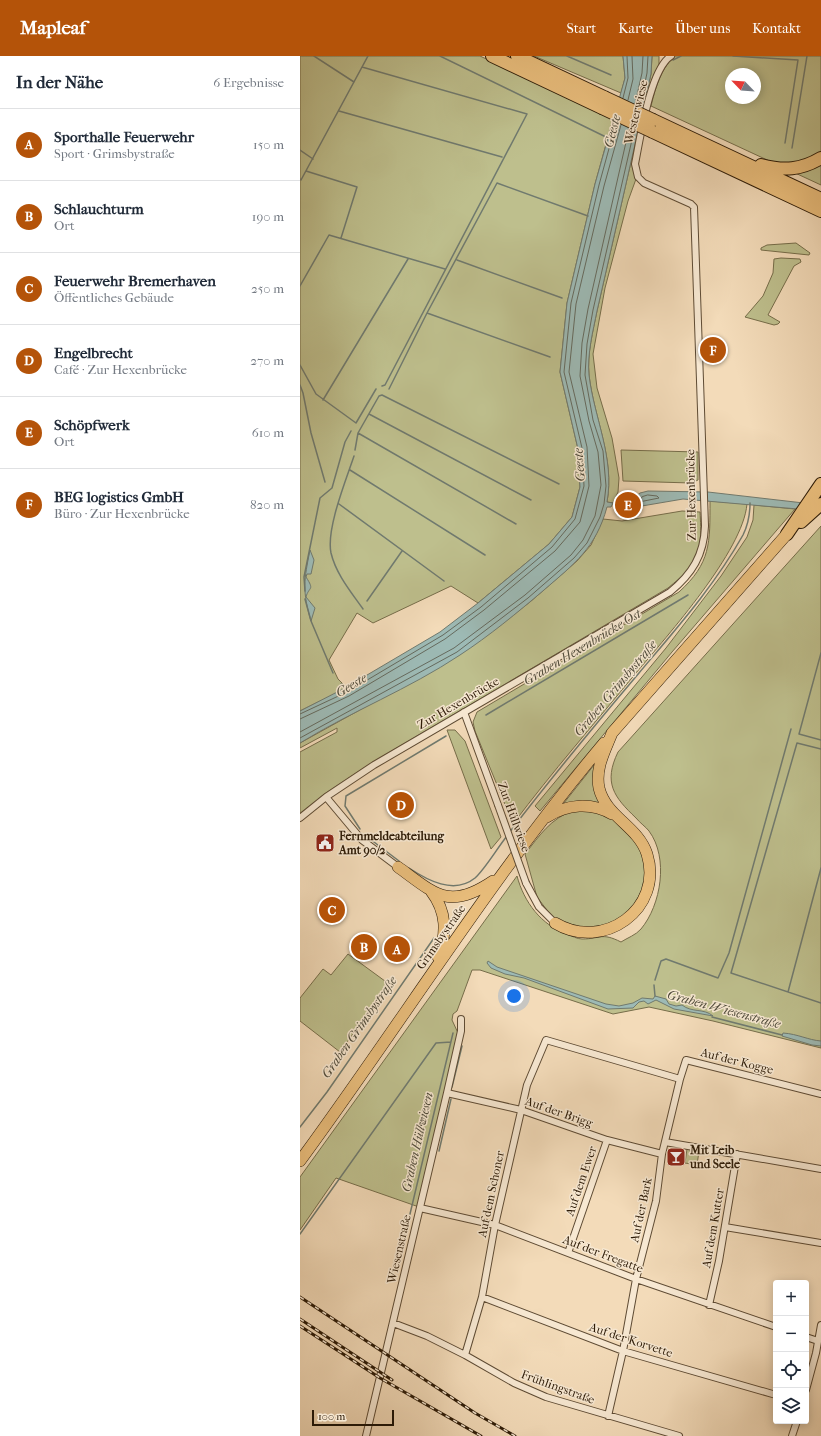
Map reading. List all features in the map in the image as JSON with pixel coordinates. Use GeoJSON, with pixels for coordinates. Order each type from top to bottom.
{"type":"FeatureCollection","features":[{"type":"Feature","properties":{"kind":"highway"},"geometry":{"type":"LineString","coordinates":[[492,56],[603,102]]}},
{"type":"Feature","properties":{"kind":"highway"},"geometry":{"type":"LineString","coordinates":[[517,56],[603,102],[821,211]]}},
{"type":"Feature","properties":{"kind":"highway"},"geometry":{"type":"LineString","coordinates":[[653,126],[739,159],[821,199]]}},
{"type":"Feature","properties":{"kind":"highway"},"geometry":{"type":"LineString","coordinates":[[739,159],[765,166],[789,170],[805,167],[821,158]]}},
{"type":"Feature","properties":{"kind":"highway"},"geometry":{"type":"LineString","coordinates":[[787,534],[818,499],[821,484]]}},
{"type":"Feature","properties":{"kind":"highway","name":"Grimsbystraße"},"geometry":{"type":"LineString","coordinates":[[300,1161],[500,876],[541,821],[612,733],[787,534]]}},
{"type":"Feature","properties":{"kind":"highway"},"geometry":{"type":"LineString","coordinates":[[555,923],[579,932],[601,932],[614,927],[627,919],[641,903],[648,883],[649,868],[647,854],[637,835],[616,816],[605,803],[599,787],[598,778],[600,761],[612,733]]}},
{"type":"Feature","properties":{"kind":"highway"},"geometry":{"type":"LineString","coordinates":[[541,821],[556,811],[578,806],[600,808],[616,816]]}},
{"type":"Feature","properties":{"kind":"highway"},"geometry":{"type":"LineString","coordinates":[[398,867],[430,891],[439,903],[445,924],[443,943],[432,973]]}},
{"type":"Feature","properties":{"kind":"highway"},"geometry":{"type":"LineString","coordinates":[[430,891],[451,897],[466,896],[479,891],[500,876]]}},
{"type":"Feature","properties":{"kind":"street","name":"Westerwiese"},"geometry":{"type":"LineString","coordinates":[[638,178],[635,164],[656,75],[664,62],[671,56]]}},
{"type":"Feature","properties":{"kind":"street","name":"Zur Hexenbrücke"},"geometry":{"type":"LineString","coordinates":[[300,818],[326,797],[374,765],[670,592],[681,583],[690,572],[702,551],[705,532],[705,505],[694,207],[691,204],[644,183],[638,178]]}},
{"type":"Feature","properties":{"kind":"street","name":"Zur Hüllwiese"},"geometry":{"type":"LineString","coordinates":[[464,712],[526,884],[539,907],[555,923]]}},
{"type":"Feature","properties":{"kind":"street"},"geometry":{"type":"LineString","coordinates":[[326,797],[362,840],[398,867]]}},
{"type":"Feature","properties":{"kind":"street","name":"Wiesenstraße"},"geometry":{"type":"LineString","coordinates":[[366,1436],[461,1031],[460,1019]]}},
{"type":"Feature","properties":{"kind":"street","name":"Auf dem Schoner"},"geometry":{"type":"LineString","coordinates":[[465,1355],[482,1297],[495,1225],[527,1085],[546,1040],[680,1079]]}},
{"type":"Feature","properties":{"kind":"street","name":"Auf der Kogge"},"geometry":{"type":"LineString","coordinates":[[680,1079],[686,1060],[821,1094]]}},
{"type":"Feature","properties":{"kind":"street","name":"Auf der Bark"},"geometry":{"type":"LineString","coordinates":[[608,1416],[623,1351],[636,1279],[656,1201],[662,1154],[680,1079]]}},
{"type":"Feature","properties":{"kind":"street","name":"Auf der Brigg"},"geometry":{"type":"LineString","coordinates":[[447,1093],[521,1110],[607,1140],[662,1154]]}},
{"type":"Feature","properties":{"kind":"street","name":"Auf dem Ewer"},"geometry":{"type":"LineString","coordinates":[[568,1253],[607,1140]]}},
{"type":"Feature","properties":{"kind":"street"},"geometry":{"type":"LineString","coordinates":[[665,1142],[821,1169]]}},
{"type":"Feature","properties":{"kind":"street","name":"Auf dem Kutter"},"geometry":{"type":"LineString","coordinates":[[709,1305],[725,1227],[737,1154]]}},
{"type":"Feature","properties":{"kind":"street","name":"Auf der Fregatte"},"geometry":{"type":"LineString","coordinates":[[420,1208],[495,1225],[636,1279],[773,1326]]}},
{"type":"Feature","properties":{"kind":"street"},"geometry":{"type":"LineString","coordinates":[[725,1227],[821,1243]]}},
{"type":"Feature","properties":{"kind":"street","name":"Auf der Korvette"},"geometry":{"type":"LineString","coordinates":[[482,1297],[623,1351],[773,1394]]}},
{"type":"Feature","properties":{"kind":"street","name":"Frühlingstraße"},"geometry":{"type":"LineString","coordinates":[[393,1323],[465,1355],[514,1383],[546,1397],[679,1436]]}},
{"type":"Feature","properties":{"kind":"street"},"geometry":{"type":"LineString","coordinates":[[806,1388],[821,1325]]}},
{"type":"Feature","properties":{"kind":"street"},"geometry":{"type":"LineString","coordinates":[[809,1338],[818,1341]]}},
{"type":"Feature","properties":{"kind":"street"},"geometry":{"type":"LineString","coordinates":[[792,1436],[796,1424]]}},
{"type":"Feature","properties":{"kind":"green space"},"geometry":{"type":"Polygon","coordinates":[[[300,56],[480,56],[613,119],[595,184],[567,303],[560,372],[578,449],[580,487],[572,517],[549,544],[478,603],[451,586],[373,623],[357,613],[329,660],[338,679],[347,688],[300,711],[300,56]]]}},
{"type":"Feature","properties":{"kind":"green space"},"geometry":{"type":"Polygon","coordinates":[[[534,56],[623,56],[625,78],[621,93],[534,56]]]}},
{"type":"Feature","properties":{"kind":"green space"},"geometry":{"type":"Polygon","coordinates":[[[652,56],[659,56],[659,65],[654,75],[633,164],[636,179],[628,201],[605,288],[593,354],[597,388],[612,438],[619,478],[618,492],[613,503],[607,502],[609,486],[606,454],[589,375],[589,359],[597,311],[651,74],[652,56]]]}},
{"type":"Feature","properties":{"kind":"green space"},"geometry":{"type":"Polygon","coordinates":[[[674,56],[821,56],[821,185],[651,106],[659,79],[665,67],[674,56]]]}},
{"type":"Feature","properties":{"kind":"green space"},"geometry":{"type":"Polygon","coordinates":[[[796,243],[810,253],[809,255],[761,250],[761,248],[767,245],[796,243]]]}},
{"type":"Feature","properties":{"kind":"green space"},"geometry":{"type":"Polygon","coordinates":[[[774,259],[800,259],[801,262],[794,266],[768,315],[780,322],[774,325],[745,317],[763,296],[773,273],[774,259]]]}},
{"type":"Feature","properties":{"kind":"green space"},"geometry":{"type":"Polygon","coordinates":[[[621,450],[698,452],[698,480],[691,483],[623,481],[621,450]]]}},
{"type":"Feature","properties":{"kind":"green space"},"geometry":{"type":"Polygon","coordinates":[[[710,501],[747,504],[742,523],[719,568],[684,615],[558,767],[513,824],[475,731],[473,722],[477,712],[679,592],[690,581],[703,562],[709,541],[710,501]]]}},
{"type":"Feature","properties":{"kind":"green space"},"geometry":{"type":"Polygon","coordinates":[[[754,505],[795,509],[672,652],[540,811],[535,806],[666,648],[721,576],[747,537],[753,520],[754,505]]]}},
{"type":"Feature","properties":{"kind":"green space"},"geometry":{"type":"Polygon","coordinates":[[[682,511],[700,512],[701,534],[697,557],[682,577],[668,588],[373,762],[323,795],[300,815],[300,752],[337,732],[337,728],[300,748],[300,743],[459,655],[489,633],[530,602],[577,561],[591,545],[603,519],[622,521],[682,511]]]}},
{"type":"Feature","properties":{"kind":"green space"},"geometry":{"type":"Polygon","coordinates":[[[821,526],[821,1048],[713,1021],[649,1007],[613,1014],[480,970],[472,970],[457,1011],[453,1014],[452,1020],[458,1033],[419,1207],[336,1178],[300,1230],[300,1177],[517,876],[524,895],[535,911],[549,925],[558,930],[582,939],[609,937],[621,942],[634,935],[641,929],[654,907],[658,895],[661,868],[659,854],[649,831],[622,803],[613,789],[611,772],[618,752],[821,526]]]}},
{"type":"Feature","properties":{"kind":"green space"},"geometry":{"type":"Polygon","coordinates":[[[447,730],[455,730],[465,741],[501,837],[491,849],[447,730]]]}},
{"type":"Feature","properties":{"kind":"green space"},"geometry":{"type":"Polygon","coordinates":[[[598,760],[605,808],[560,808],[598,760]]]}},
{"type":"Feature","properties":{"kind":"green space"},"geometry":{"type":"Polygon","coordinates":[[[574,810],[603,813],[628,830],[644,855],[646,881],[633,909],[609,926],[576,929],[553,918],[537,897],[525,854],[546,828],[558,818],[574,810]]]}},
{"type":"Feature","properties":{"kind":"green space"},"geometry":{"type":"Polygon","coordinates":[[[348,954],[389,984],[340,1052],[300,1021],[300,998],[323,969],[331,975],[348,954]]]}},
{"type":"Feature","properties":{"kind":"green space"},"geometry":{"type":"Polygon","coordinates":[[[687,1149],[699,1151],[697,1165],[685,1163],[687,1149]]]}},
{"type":"Feature","properties":{"kind":"water","name":"Geeste"},"geometry":{"type":"Polygon","coordinates":[[[623,56],[652,56],[651,74],[597,311],[589,359],[589,375],[606,454],[609,486],[607,502],[613,503],[611,507],[607,507],[597,534],[583,554],[565,572],[513,616],[471,648],[421,679],[320,731],[300,743],[300,711],[345,688],[440,632],[478,603],[549,544],[572,517],[580,487],[578,449],[560,372],[567,303],[595,184],[625,78],[623,56]]]}},
{"type":"Feature","properties":{"kind":"water"},"geometry":{"type":"Polygon","coordinates":[[[648,491],[708,492],[821,505],[821,511],[683,499],[636,507],[634,498],[640,493],[648,491]]]}},
{"type":"Feature","properties":{"kind":"water"},"geometry":{"type":"Polygon","coordinates":[[[310,550],[314,560],[311,574],[307,574],[306,577],[311,587],[306,597],[315,608],[311,621],[305,593],[306,570],[310,550]]]}},
{"type":"Feature","properties":{"kind":"water"},"geometry":{"type":"Polygon","coordinates":[[[488,961],[497,967],[606,1004],[619,1006],[633,1003],[642,998],[653,999],[655,996],[666,999],[669,1004],[676,1006],[682,1005],[690,1009],[706,1012],[713,1016],[674,1009],[656,1000],[648,1004],[644,1001],[639,1002],[633,1008],[608,1009],[524,978],[505,974],[491,968],[487,963],[488,961]]]}},
{"type":"Feature","properties":{"kind":"water"},"geometry":{"type":"Polygon","coordinates":[[[783,1033],[821,1041],[821,1046],[812,1045],[782,1036],[783,1033]]]}},
{"type":"Feature","properties":{"kind":"waterway"},"geometry":{"type":"LineString","coordinates":[[314,56],[354,82]]}},
{"type":"Feature","properties":{"kind":"waterway"},"geometry":{"type":"LineString","coordinates":[[300,179],[301,180],[368,56]]}},
{"type":"Feature","properties":{"kind":"waterway","name":"Geeste"},"geometry":{"type":"LineString","coordinates":[[440,56],[608,138]]}},
{"type":"Feature","properties":{"kind":"waterway"},"geometry":{"type":"LineString","coordinates":[[567,56],[611,75]]}},
{"type":"Feature","properties":{"kind":"waterway"},"geometry":{"type":"LineString","coordinates":[[673,60],[681,56]]}},
{"type":"Feature","properties":{"kind":"waterway"},"geometry":{"type":"LineString","coordinates":[[733,56],[798,60],[785,143]]}},
{"type":"Feature","properties":{"kind":"waterway"},"geometry":{"type":"LineString","coordinates":[[792,148],[807,56]]}},
{"type":"Feature","properties":{"kind":"waterway"},"geometry":{"type":"LineString","coordinates":[[362,67],[527,114],[385,385],[382,386]]}},
{"type":"Feature","properties":{"kind":"waterway"},"geometry":{"type":"LineString","coordinates":[[339,111],[502,157]]}},
{"type":"Feature","properties":{"kind":"waterway"},"geometry":{"type":"LineString","coordinates":[[300,150],[313,159]]}},
{"type":"Feature","properties":{"kind":"waterway"},"geometry":{"type":"LineString","coordinates":[[306,171],[357,187],[341,238]]}},
{"type":"Feature","properties":{"kind":"waterway"},"geometry":{"type":"LineString","coordinates":[[389,389],[427,313],[497,183],[588,216]]}},
{"type":"Feature","properties":{"kind":"waterway"},"geometry":{"type":"LineString","coordinates":[[300,286],[329,235],[445,269]]}},
{"type":"Feature","properties":{"kind":"waterway"},"geometry":{"type":"LineString","coordinates":[[323,400],[408,259]]}},
{"type":"Feature","properties":{"kind":"waterway"},"geometry":{"type":"LineString","coordinates":[[457,260],[562,298]]}},
{"type":"Feature","properties":{"kind":"waterway"},"geometry":{"type":"LineString","coordinates":[[427,313],[550,357]]}},
{"type":"Feature","properties":{"kind":"waterway"},"geometry":{"type":"LineString","coordinates":[[300,365],[316,394],[356,423],[376,389]]}},
{"type":"Feature","properties":{"kind":"waterway"},"geometry":{"type":"LineString","coordinates":[[300,385],[311,433],[325,482]]}},
{"type":"Feature","properties":{"kind":"waterway"},"geometry":{"type":"LineString","coordinates":[[355,450],[358,433],[379,396],[382,395],[559,484]]}},
{"type":"Feature","properties":{"kind":"waterway"},"geometry":{"type":"LineString","coordinates":[[369,414],[531,500]]}},
{"type":"Feature","properties":{"kind":"waterway"},"geometry":{"type":"LineString","coordinates":[[305,591],[304,577],[320,498],[332,488],[345,442],[351,431]]}},
{"type":"Feature","properties":{"kind":"waterway"},"geometry":{"type":"LineString","coordinates":[[358,433],[516,524]]}},
{"type":"Feature","properties":{"kind":"waterway"},"geometry":{"type":"LineString","coordinates":[[354,456],[334,518],[330,543],[331,553],[336,568],[363,609]]}},
{"type":"Feature","properties":{"kind":"waterway"},"geometry":{"type":"LineString","coordinates":[[350,470],[485,555]]}},
{"type":"Feature","properties":{"kind":"waterway","name":"Graben Grimsbystraße"},"geometry":{"type":"LineString","coordinates":[[509,833],[573,752],[708,589],[743,535],[750,511],[750,503]]}},
{"type":"Feature","properties":{"kind":"waterway"},"geometry":{"type":"LineString","coordinates":[[339,504],[444,581]]}},
{"type":"Feature","properties":{"kind":"waterway"},"geometry":{"type":"LineString","coordinates":[[367,601],[402,551]]}},
{"type":"Feature","properties":{"kind":"waterway","name":"Graben Hexenbrücke Ost"},"geometry":{"type":"LineString","coordinates":[[486,715],[688,595]]}},
{"type":"Feature","properties":{"kind":"waterway"},"geometry":{"type":"LineString","coordinates":[[305,599],[311,621],[333,673]]}},
{"type":"Feature","properties":{"kind":"waterway"},"geometry":{"type":"LineString","coordinates":[[821,653],[799,734],[821,740]]}},
{"type":"Feature","properties":{"kind":"waterway","name":"Geeste"},"geometry":{"type":"LineString","coordinates":[[341,684],[345,689]]}},
{"type":"Feature","properties":{"kind":"waterway"},"geometry":{"type":"LineString","coordinates":[[655,980],[661,961],[666,959],[718,978],[729,953],[791,729]]}},
{"type":"Feature","properties":{"kind":"waterway"},"geometry":{"type":"LineString","coordinates":[[360,829],[345,806],[346,796],[446,736]]}},
{"type":"Feature","properties":{"kind":"waterway"},"geometry":{"type":"LineString","coordinates":[[821,749],[797,743],[731,973],[821,1003]]}},
{"type":"Feature","properties":{"kind":"waterway","name":"Graben Grimsbystraße"},"geometry":{"type":"LineString","coordinates":[[409,868],[424,877],[441,884],[458,885],[467,883],[479,874],[507,836]]}},
{"type":"Feature","properties":{"kind":"waterway"},"geometry":{"type":"LineString","coordinates":[[370,839],[399,861]]}},
{"type":"Feature","properties":{"kind":"waterway"},"geometry":{"type":"LineString","coordinates":[[788,992],[821,868]]}},
{"type":"Feature","properties":{"kind":"waterway","name":"Graben Grimsbystraße"},"geometry":{"type":"LineString","coordinates":[[300,1127],[327,1092],[434,938]]}},
{"type":"Feature","properties":{"kind":"waterway"},"geometry":{"type":"LineString","coordinates":[[654,985],[655,996]]}},
{"type":"Feature","properties":{"kind":"waterway","name":"Graben Wiesenstraße"},"geometry":{"type":"LineString","coordinates":[[712,1017],[782,1035]]}},
{"type":"Feature","properties":{"kind":"waterway","name":"Graben Hüllwiesen"},"geometry":{"type":"LineString","coordinates":[[400,1256],[453,1033]]}},
{"type":"Feature","properties":{"kind":"waterway"},"geometry":{"type":"LineString","coordinates":[[300,1234],[436,1043],[451,1042]]}},
{"type":"Feature","properties":{"kind":"waterway"},"geometry":{"type":"LineString","coordinates":[[452,1087],[462,1046]]}},
{"type":"Feature","properties":{"kind":"waterway"},"geometry":{"type":"LineString","coordinates":[[439,1151],[451,1099]]}},
{"type":"Feature","properties":{"kind":"railway"},"geometry":{"type":"LineString","coordinates":[[300,1297],[475,1413],[515,1436]]}},
{"type":"Feature","properties":{"kind":"railway"},"geometry":{"type":"LineString","coordinates":[[300,1319],[392,1380]]}},
{"type":"Feature","properties":{"kind":"railway"},"geometry":{"type":"LineString","coordinates":[[300,1326],[380,1378],[481,1436]]}},
{"type":"Feature","properties":{"kind":"place","name":"BEG logistics GmbH"},"geometry":{"type":"Point","coordinates":[713,350]}},
{"type":"Feature","properties":{"kind":"place","name":"Schöpfwerk"},"geometry":{"type":"Point","coordinates":[628,505]}},
{"type":"Feature","properties":{"kind":"place","name":"Engelbrecht"},"geometry":{"type":"Point","coordinates":[401,805]}},
{"type":"Feature","properties":{"kind":"place","name":"Fernmeldeabteilung Amt 90/2"},"geometry":{"type":"Point","coordinates":[325,843]}},
{"type":"Feature","properties":{"kind":"place","name":"Feuerwehr Bremerhaven"},"geometry":{"type":"Point","coordinates":[332,910]}},
{"type":"Feature","properties":{"kind":"place","name":"Schlauchturm"},"geometry":{"type":"Point","coordinates":[364,947]}},
{"type":"Feature","properties":{"kind":"place","name":"Sporthalle Feuerwehr"},"geometry":{"type":"Point","coordinates":[397,949]}},
{"type":"Feature","properties":{"kind":"place","name":"Mit Leib und Seele"},"geometry":{"type":"Point","coordinates":[676,1157]}}]}
